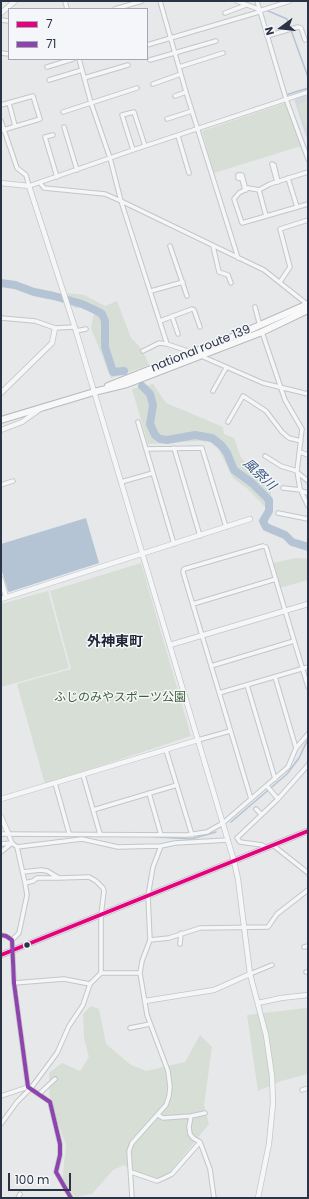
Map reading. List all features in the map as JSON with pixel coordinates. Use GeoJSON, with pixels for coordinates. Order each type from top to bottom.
{"type":"FeatureCollection","features":[{"type":"Feature","properties":{"kind":"highway","name":"national route 139"},"geometry":{"type":"LineString","coordinates":[[1,420],[94,392],[127,384],[201,356],[308,306]]}},
{"type":"Feature","properties":{"kind":"highway","name":"national route 139"},"geometry":{"type":"LineString","coordinates":[[94,392],[125,378],[261,328]]}},
{"type":"Feature","properties":{"kind":"main road"},"geometry":{"type":"LineString","coordinates":[[1,955],[308,831]]}},
{"type":"Feature","properties":{"kind":"street"},"geometry":{"type":"LineString","coordinates":[[1,13],[15,1]]}},
{"type":"Feature","properties":{"kind":"street"},"geometry":{"type":"LineString","coordinates":[[118,8],[142,1]]}},
{"type":"Feature","properties":{"kind":"street"},"geometry":{"type":"LineString","coordinates":[[160,1],[186,92],[238,258]]}},
{"type":"Feature","properties":{"kind":"street"},"geometry":{"type":"LineString","coordinates":[[237,1],[259,11]]}},
{"type":"Feature","properties":{"kind":"street"},"geometry":{"type":"LineString","coordinates":[[257,1],[286,99],[308,159]]}},
{"type":"Feature","properties":{"kind":"street"},"geometry":{"type":"LineString","coordinates":[[148,44],[170,39],[290,1]]}},
{"type":"Feature","properties":{"kind":"street"},"geometry":{"type":"LineString","coordinates":[[225,13],[246,6]]}},
{"type":"Feature","properties":{"kind":"street"},"geometry":{"type":"LineString","coordinates":[[242,22],[243,17]]}},
{"type":"Feature","properties":{"kind":"street"},"geometry":{"type":"LineString","coordinates":[[268,36],[298,27],[302,28],[305,40]]}},
{"type":"Feature","properties":{"kind":"street"},"geometry":{"type":"LineString","coordinates":[[150,60],[216,41]]}},
{"type":"Feature","properties":{"kind":"street"},"geometry":{"type":"LineString","coordinates":[[179,67],[223,53]]}},
{"type":"Feature","properties":{"kind":"street"},"geometry":{"type":"LineString","coordinates":[[47,67],[70,60]]}},
{"type":"Feature","properties":{"kind":"street"},"geometry":{"type":"LineString","coordinates":[[79,60],[91,103],[110,158],[121,201],[167,344]]}},
{"type":"Feature","properties":{"kind":"street"},"geometry":{"type":"LineString","coordinates":[[84,78],[128,65]]}},
{"type":"Feature","properties":{"kind":"street"},"geometry":{"type":"LineString","coordinates":[[49,80],[82,70]]}},
{"type":"Feature","properties":{"kind":"street"},"geometry":{"type":"LineString","coordinates":[[152,84],[181,74]]}},
{"type":"Feature","properties":{"kind":"street"},"geometry":{"type":"LineString","coordinates":[[63,112],[137,88]]}},
{"type":"Feature","properties":{"kind":"street"},"geometry":{"type":"LineString","coordinates":[[175,96],[186,92]]}},
{"type":"Feature","properties":{"kind":"street"},"geometry":{"type":"LineString","coordinates":[[1,183],[29,186],[41,184],[133,150],[308,92]]}},
{"type":"Feature","properties":{"kind":"street"},"geometry":{"type":"LineString","coordinates":[[1,105],[33,96],[40,119],[3,130]]}},
{"type":"Feature","properties":{"kind":"street"},"geometry":{"type":"LineString","coordinates":[[9,103],[15,126]]}},
{"type":"Feature","properties":{"kind":"street"},"geometry":{"type":"LineString","coordinates":[[167,119],[192,111]]}},
{"type":"Feature","properties":{"kind":"street"},"geometry":{"type":"LineString","coordinates":[[133,150],[122,115],[134,112],[145,146]]}},
{"type":"Feature","properties":{"kind":"street"},"geometry":{"type":"LineString","coordinates":[[1,121],[17,168],[26,176],[65,296],[234,861],[238,879],[250,974],[270,1059],[272,1103],[269,1144],[258,1198]]}},
{"type":"Feature","properties":{"kind":"street"},"geometry":{"type":"LineString","coordinates":[[64,127],[77,170]]}},
{"type":"Feature","properties":{"kind":"street"},"geometry":{"type":"LineString","coordinates":[[52,135],[45,137],[57,177]]}},
{"type":"Feature","properties":{"kind":"street"},"geometry":{"type":"LineString","coordinates":[[178,136],[189,173]]}},
{"type":"Feature","properties":{"kind":"street"},"geometry":{"type":"LineString","coordinates":[[1,140],[7,142]]}},
{"type":"Feature","properties":{"kind":"street"},"geometry":{"type":"LineString","coordinates":[[308,172],[277,182],[259,190],[245,190],[234,199],[242,223],[308,204]]}},
{"type":"Feature","properties":{"kind":"street"},"geometry":{"type":"LineString","coordinates":[[288,178],[297,207]]}},
{"type":"Feature","properties":{"kind":"street"},"geometry":{"type":"LineString","coordinates":[[41,184],[44,188],[105,194],[121,201],[264,270],[308,306]]}},
{"type":"Feature","properties":{"kind":"street"},"geometry":{"type":"LineString","coordinates":[[259,190],[266,216]]}},
{"type":"Feature","properties":{"kind":"street"},"geometry":{"type":"LineString","coordinates":[[280,282],[290,267],[280,229],[308,220]]}},
{"type":"Feature","properties":{"kind":"street"},"geometry":{"type":"LineString","coordinates":[[170,246],[187,296]]}},
{"type":"Feature","properties":{"kind":"street"},"geometry":{"type":"LineString","coordinates":[[213,246],[219,272],[228,275],[232,283]]}},
{"type":"Feature","properties":{"kind":"street"},"geometry":{"type":"LineString","coordinates":[[151,291],[183,282]]}},
{"type":"Feature","properties":{"kind":"street"},"geometry":{"type":"LineString","coordinates":[[255,307],[280,388],[290,411],[302,429],[297,472],[301,491],[308,506]]}},
{"type":"Feature","properties":{"kind":"street"},"geometry":{"type":"LineString","coordinates":[[160,321],[192,309],[194,310],[200,327]]}},
{"type":"Feature","properties":{"kind":"street"},"geometry":{"type":"LineString","coordinates":[[172,316],[178,334]]}},
{"type":"Feature","properties":{"kind":"street"},"geometry":{"type":"LineString","coordinates":[[1,318],[35,322],[55,328],[86,329]]}},
{"type":"Feature","properties":{"kind":"street"},"geometry":{"type":"LineString","coordinates":[[1,393],[52,343],[55,328]]}},
{"type":"Feature","properties":{"kind":"street"},"geometry":{"type":"LineString","coordinates":[[143,350],[159,343],[167,344],[192,353]]}},
{"type":"Feature","properties":{"kind":"street"},"geometry":{"type":"LineString","coordinates":[[201,356],[264,383],[308,394]]}},
{"type":"Feature","properties":{"kind":"street"},"geometry":{"type":"LineString","coordinates":[[214,391],[226,368]]}},
{"type":"Feature","properties":{"kind":"street"},"geometry":{"type":"LineString","coordinates":[[228,422],[243,396],[266,411],[282,432],[289,438],[301,441]]}},
{"type":"Feature","properties":{"kind":"street"},"geometry":{"type":"LineString","coordinates":[[1,430],[22,422],[40,409]]}},
{"type":"Feature","properties":{"kind":"street"},"geometry":{"type":"LineString","coordinates":[[138,422],[174,544]]}},
{"type":"Feature","properties":{"kind":"street"},"geometry":{"type":"LineString","coordinates":[[146,448],[202,448],[226,527]]}},
{"type":"Feature","properties":{"kind":"street"},"geometry":{"type":"LineString","coordinates":[[174,448],[200,536]]}},
{"type":"Feature","properties":{"kind":"street"},"geometry":{"type":"LineString","coordinates":[[300,452],[308,455]]}},
{"type":"Feature","properties":{"kind":"street"},"geometry":{"type":"LineString","coordinates":[[265,456],[281,466],[297,472],[308,481]]}},
{"type":"Feature","properties":{"kind":"street"},"geometry":{"type":"LineString","coordinates":[[121,482],[153,473]]}},
{"type":"Feature","properties":{"kind":"street"},"geometry":{"type":"LineString","coordinates":[[1,485],[13,481]]}},
{"type":"Feature","properties":{"kind":"street"},"geometry":{"type":"LineString","coordinates":[[283,488],[308,493]]}},
{"type":"Feature","properties":{"kind":"street"},"geometry":{"type":"LineString","coordinates":[[278,513],[308,519]]}},
{"type":"Feature","properties":{"kind":"street"},"geometry":{"type":"LineString","coordinates":[[1,579],[4,598],[250,519]]}},
{"type":"Feature","properties":{"kind":"street"},"geometry":{"type":"LineString","coordinates":[[251,799],[192,604],[183,572],[184,569],[256,548],[266,547],[308,687]]}},
{"type":"Feature","properties":{"kind":"street"},"geometry":{"type":"LineString","coordinates":[[192,604],[276,579]]}},
{"type":"Feature","properties":{"kind":"street"},"geometry":{"type":"LineString","coordinates":[[170,645],[308,604]]}},
{"type":"Feature","properties":{"kind":"street"},"geometry":{"type":"LineString","coordinates":[[211,666],[294,640]]}},
{"type":"Feature","properties":{"kind":"street"},"geometry":{"type":"LineString","coordinates":[[219,693],[308,667]]}},
{"type":"Feature","properties":{"kind":"street"},"geometry":{"type":"LineString","coordinates":[[275,677],[296,748]]}},
{"type":"Feature","properties":{"kind":"street"},"geometry":{"type":"LineString","coordinates":[[247,685],[275,779]]}},
{"type":"Feature","properties":{"kind":"street"},"geometry":{"type":"LineString","coordinates":[[1,800],[230,731]]}},
{"type":"Feature","properties":{"kind":"street"},"geometry":{"type":"LineString","coordinates":[[1,834],[69,833],[192,835],[207,832],[223,823],[288,767],[296,748],[308,734]]}},
{"type":"Feature","properties":{"kind":"street"},"geometry":{"type":"LineString","coordinates":[[166,750],[192,835]]}},
{"type":"Feature","properties":{"kind":"street"},"geometry":{"type":"LineString","coordinates":[[267,848],[262,845],[240,842],[237,838],[278,799],[307,766]]}},
{"type":"Feature","properties":{"kind":"street"},"geometry":{"type":"LineString","coordinates":[[83,775],[100,834]]}},
{"type":"Feature","properties":{"kind":"street"},"geometry":{"type":"LineString","coordinates":[[55,783],[69,833]]}},
{"type":"Feature","properties":{"kind":"street"},"geometry":{"type":"LineString","coordinates":[[93,810],[177,785]]}},
{"type":"Feature","properties":{"kind":"street"},"geometry":{"type":"LineString","coordinates":[[267,786],[278,799]]}},
{"type":"Feature","properties":{"kind":"street"},"geometry":{"type":"LineString","coordinates":[[149,793],[161,835]]}},
{"type":"Feature","properties":{"kind":"street"},"geometry":{"type":"LineString","coordinates":[[256,809],[261,814]]}},
{"type":"Feature","properties":{"kind":"street"},"geometry":{"type":"LineString","coordinates":[[1,817],[12,843]]}},
{"type":"Feature","properties":{"kind":"street"},"geometry":{"type":"LineString","coordinates":[[174,835],[175,843]]}},
{"type":"Feature","properties":{"kind":"street"},"geometry":{"type":"LineString","coordinates":[[1,844],[12,843],[17,846],[82,839],[118,846],[161,846],[175,843],[228,840]]}},
{"type":"Feature","properties":{"kind":"street"},"geometry":{"type":"LineString","coordinates":[[1,852],[12,843]]}},
{"type":"Feature","properties":{"kind":"street"},"geometry":{"type":"LineString","coordinates":[[17,846],[27,895],[19,933],[12,940],[12,950],[14,983],[30,1088],[50,1102],[60,1144],[60,1155],[56,1172],[71,1198]]}},
{"type":"Feature","properties":{"kind":"street"},"geometry":{"type":"LineString","coordinates":[[132,1198],[129,1151],[132,1143],[158,1115],[166,1105],[170,1096],[168,1071],[150,1024],[144,1001],[140,973],[150,940],[148,896],[153,867],[161,846]]}},
{"type":"Feature","properties":{"kind":"street"},"geometry":{"type":"LineString","coordinates":[[274,846],[308,873]]}},
{"type":"Feature","properties":{"kind":"street"},"geometry":{"type":"LineString","coordinates":[[23,872],[47,871],[59,878]]}},
{"type":"Feature","properties":{"kind":"street"},"geometry":{"type":"LineString","coordinates":[[1,1124],[57,1052],[69,1026],[83,1005],[90,984],[101,972],[101,914],[104,891],[100,885],[89,877],[36,878],[33,881],[25,883]]}},
{"type":"Feature","properties":{"kind":"street"},"geometry":{"type":"LineString","coordinates":[[150,940],[169,938],[200,928],[243,926],[268,927],[276,914],[308,890]]}},
{"type":"Feature","properties":{"kind":"street"},"geometry":{"type":"LineString","coordinates":[[180,944],[181,934]]}},
{"type":"Feature","properties":{"kind":"street"},"geometry":{"type":"LineString","coordinates":[[1,935],[12,940]]}},
{"type":"Feature","properties":{"kind":"street"},"geometry":{"type":"LineString","coordinates":[[144,1001],[214,990],[272,965]]}},
{"type":"Feature","properties":{"kind":"street"},"geometry":{"type":"LineString","coordinates":[[101,972],[140,973]]}},
{"type":"Feature","properties":{"kind":"street"},"geometry":{"type":"LineString","coordinates":[[14,983],[64,979],[90,984]]}},
{"type":"Feature","properties":{"kind":"street"},"geometry":{"type":"LineString","coordinates":[[258,1003],[281,998],[308,995]]}},
{"type":"Feature","properties":{"kind":"street"},"geometry":{"type":"LineString","coordinates":[[130,1028],[150,1024]]}},
{"type":"Feature","properties":{"kind":"street"},"geometry":{"type":"LineString","coordinates":[[39,1094],[55,1079]]}},
{"type":"Feature","properties":{"kind":"street"},"geometry":{"type":"LineString","coordinates":[[1,1096],[30,1088]]}},
{"type":"Feature","properties":{"kind":"street"},"geometry":{"type":"LineString","coordinates":[[302,1090],[308,1088]]}},
{"type":"Feature","properties":{"kind":"street"},"geometry":{"type":"LineString","coordinates":[[158,1115],[163,1118],[191,1116],[205,1113]]}},
{"type":"Feature","properties":{"kind":"street"},"geometry":{"type":"LineString","coordinates":[[191,1116],[189,1127],[190,1134],[193,1138],[200,1142],[210,1169],[214,1198]]}},
{"type":"Feature","properties":{"kind":"street"},"geometry":{"type":"LineString","coordinates":[[131,1172],[157,1181],[164,1178],[172,1174],[200,1142]]}},
{"type":"Feature","properties":{"kind":"shaded area"},"geometry":{"type":"Polygon","coordinates":[[[308,95],[308,142],[294,99],[308,95]]]}},
{"type":"Feature","properties":{"kind":"green space"},"geometry":{"type":"Polygon","coordinates":[[[308,101],[308,134],[297,104],[308,101]]]}},
{"type":"Feature","properties":{"kind":"green space"},"geometry":{"type":"Polygon","coordinates":[[[285,103],[301,146],[214,173],[202,131],[285,103]]]}},
{"type":"Feature","properties":{"kind":"green space"},"geometry":{"type":"Polygon","coordinates":[[[67,293],[84,295],[105,306],[117,301],[131,338],[142,349],[149,365],[111,378],[91,328],[94,312],[88,308],[76,308],[71,305],[67,293]]]}},
{"type":"Feature","properties":{"kind":"green space"},"geometry":{"type":"Polygon","coordinates":[[[153,384],[166,403],[223,427],[224,434],[234,438],[241,458],[270,485],[272,505],[264,506],[249,490],[233,478],[219,450],[211,442],[200,441],[148,444],[132,389],[153,384]]]}},
{"type":"Feature","properties":{"kind":"green space"},"geometry":{"type":"Polygon","coordinates":[[[296,558],[308,559],[308,580],[280,588],[273,563],[296,558]]]}},
{"type":"Feature","properties":{"kind":"green space","name":"ふじのみやスポーツ公園"},"geometry":{"type":"Polygon","coordinates":[[[141,563],[191,736],[45,784],[17,684],[71,669],[50,591],[141,563]]]}},
{"type":"Feature","properties":{"kind":"green space"},"geometry":{"type":"Polygon","coordinates":[[[48,591],[69,668],[1,687],[1,604],[48,591]]]}},
{"type":"Feature","properties":{"kind":"green space"},"geometry":{"type":"Polygon","coordinates":[[[91,1006],[99,1009],[106,1044],[131,1065],[146,1071],[185,1062],[200,1035],[212,1047],[204,1105],[209,1124],[167,1176],[156,1179],[139,1175],[124,1165],[113,1170],[92,1194],[76,1197],[62,1184],[66,1145],[50,1102],[49,1073],[62,1063],[80,1071],[89,1057],[84,1038],[83,1014],[91,1006]]]}},
{"type":"Feature","properties":{"kind":"green space"},"geometry":{"type":"Polygon","coordinates":[[[308,1009],[308,1074],[281,1081],[258,1091],[247,1015],[308,1009]]]}},
{"type":"Feature","properties":{"kind":"water"},"geometry":{"type":"Polygon","coordinates":[[[86,518],[99,563],[9,592],[8,591],[1,568],[1,544],[86,518]]]}},
{"type":"Feature","properties":{"kind":"waterway"},"geometry":{"type":"LineString","coordinates":[[266,10],[287,19],[290,27]]}},
{"type":"Feature","properties":{"kind":"waterway"},"geometry":{"type":"LineString","coordinates":[[291,30],[308,77]]}},
{"type":"Feature","properties":{"kind":"waterway"},"geometry":{"type":"LineString","coordinates":[[286,95],[308,88]]}},
{"type":"Feature","properties":{"kind":"waterway","name":"風祭川"},"geometry":{"type":"LineString","coordinates":[[1,283],[15,285],[34,292],[82,304],[102,314],[105,321],[105,347],[113,372],[124,371]]}},
{"type":"Feature","properties":{"kind":"waterway","name":"風祭川"},"geometry":{"type":"LineString","coordinates":[[142,386],[150,394],[153,405],[150,424],[155,435],[160,439],[167,440],[195,435],[212,438],[221,445],[227,453],[234,470],[252,483],[269,500],[269,511],[263,521],[266,527],[285,535],[292,542],[308,547]]}},
{"type":"Feature","properties":{"kind":"waterway"},"geometry":{"type":"LineString","coordinates":[[231,822],[287,774],[299,758],[308,739]]}},
{"type":"Feature","properties":{"kind":"waterway"},"geometry":{"type":"LineString","coordinates":[[144,836],[191,839],[216,832]]}},
{"type":"Feature","properties":{"kind":"waterway"},"geometry":{"type":"LineString","coordinates":[[16,836],[22,836]]}},
{"type":"Feature","properties":{"kind":"transit line","name":"7"},"geometry":{"type":"LineString","coordinates":[[1,955],[308,831]]}},
{"type":"Feature","properties":{"kind":"transit line","name":"71"},"geometry":{"type":"LineString","coordinates":[[1,935],[12,940],[14,983],[28,1087],[50,1102],[60,1144],[60,1155],[56,1172],[71,1198]]}},
{"type":"Feature","properties":{"kind":"district","name":"外神東町"},"geometry":{"type":"Point","coordinates":[115,642]}}]}
